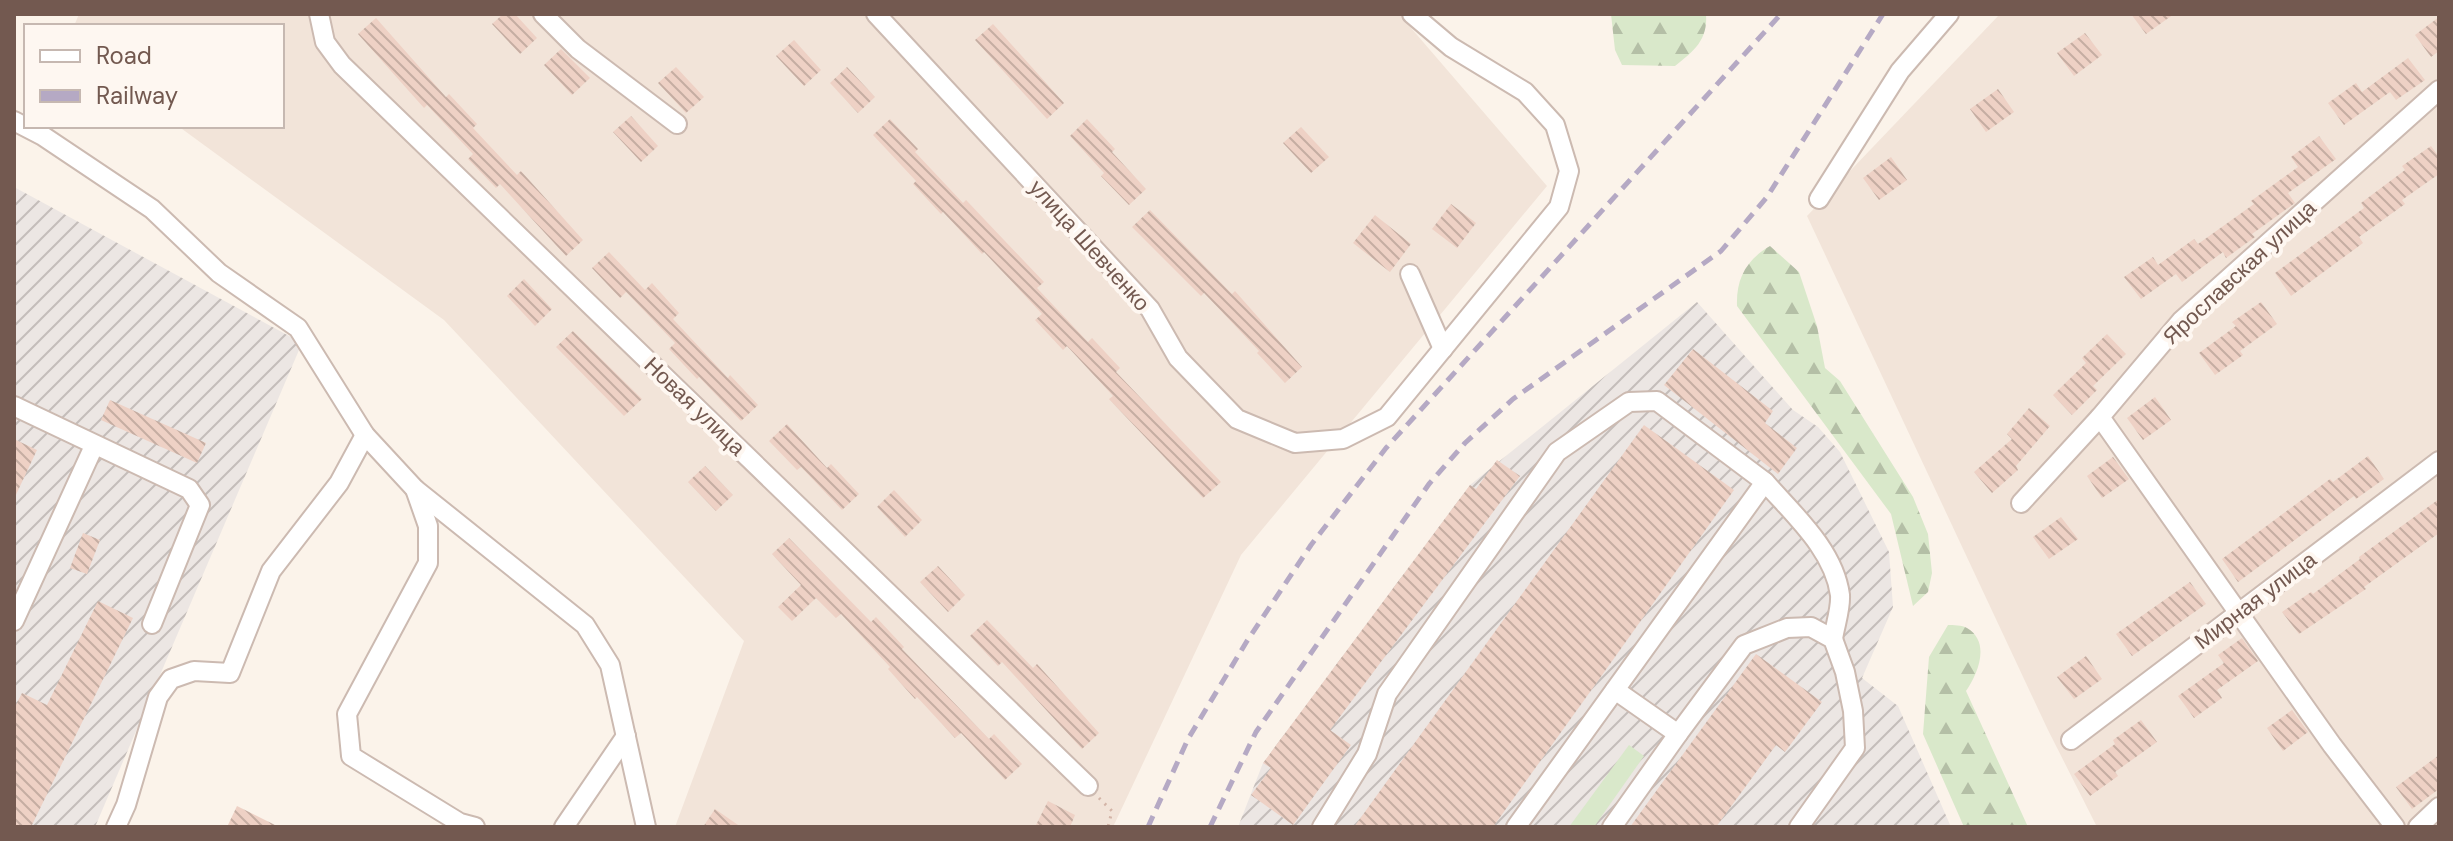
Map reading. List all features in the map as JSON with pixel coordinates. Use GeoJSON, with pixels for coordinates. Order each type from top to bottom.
{"type":"FeatureCollection","features":[{"type":"Feature","properties":{"kind":"street","name":"Новая улица"},"geometry":{"type":"LineString","coordinates":[[319,14],[325,42],[342,65],[1088,786]]}},
{"type":"Feature","properties":{"kind":"street"},"geometry":{"type":"LineString","coordinates":[[543,14],[578,49],[677,124]]}},
{"type":"Feature","properties":{"kind":"street","name":"улица Шевченко"},"geometry":{"type":"LineString","coordinates":[[876,14],[1150,309],[1178,358],[1237,419],[1295,443],[1343,439],[1387,417],[1559,207],[1569,171],[1555,125],[1525,92],[1451,47],[1412,14]]}},
{"type":"Feature","properties":{"kind":"street"},"geometry":{"type":"LineString","coordinates":[[1819,199],[1900,71],[1949,14]]}},
{"type":"Feature","properties":{"kind":"street","name":"Ярославская улица"},"geometry":{"type":"LineString","coordinates":[[2021,503],[2100,417],[2181,321],[2439,90]]}},
{"type":"Feature","properties":{"kind":"street"},"geometry":{"type":"LineString","coordinates":[[28,128],[152,209],[219,273],[298,328],[365,435],[415,489],[585,625],[610,665],[646,827]]}},
{"type":"Feature","properties":{"kind":"street"},"geometry":{"type":"LineString","coordinates":[[1410,274],[1443,349]]}},
{"type":"Feature","properties":{"kind":"street"},"geometry":{"type":"LineString","coordinates":[[1322,827],[1367,754],[1387,694],[1557,452],[1629,402],[1657,401],[1765,482],[1815,538],[1834,573],[1840,598],[1833,639],[1845,672],[1853,711],[1855,748],[1799,827]]}},
{"type":"Feature","properties":{"kind":"street"},"geometry":{"type":"LineString","coordinates":[[14,406],[189,489],[200,505],[152,624]]}},
{"type":"Feature","properties":{"kind":"street"},"geometry":{"type":"LineString","coordinates":[[2100,417],[2332,745],[2395,827]]}},
{"type":"Feature","properties":{"kind":"street"},"geometry":{"type":"LineString","coordinates":[[116,827],[126,805],[158,697],[171,679],[194,671],[230,673],[271,571],[339,483],[365,435]]}},
{"type":"Feature","properties":{"kind":"street"},"geometry":{"type":"LineString","coordinates":[[14,621],[94,446]]}},
{"type":"Feature","properties":{"kind":"street","name":"Мирная улица"},"geometry":{"type":"LineString","coordinates":[[2071,740],[2439,461]]}},
{"type":"Feature","properties":{"kind":"street"},"geometry":{"type":"LineString","coordinates":[[1516,827],[1765,482]]}},
{"type":"Feature","properties":{"kind":"street"},"geometry":{"type":"LineString","coordinates":[[415,489],[428,526],[428,563],[347,714],[351,756],[460,823],[475,827]]}},
{"type":"Feature","properties":{"kind":"street"},"geometry":{"type":"LineString","coordinates":[[1612,827],[1744,645],[1787,628],[1811,627],[1833,639]]}},
{"type":"Feature","properties":{"kind":"street"},"geometry":{"type":"LineString","coordinates":[[1615,690],[1678,734]]}},
{"type":"Feature","properties":{"kind":"street"},"geometry":{"type":"LineString","coordinates":[[564,827],[626,736]]}},
{"type":"Feature","properties":{"kind":"street"},"geometry":{"type":"LineString","coordinates":[[2418,827],[2439,807]]}},
{"type":"Feature","properties":{"kind":"path"},"geometry":{"type":"LineString","coordinates":[[1088,786],[1112,811],[1108,827]]}},
{"type":"Feature","properties":{"kind":"shaded area"},"geometry":{"type":"Polygon","coordinates":[[[79,14],[1399,14],[1547,186],[1241,555],[1113,827],[675,827],[744,641],[444,320],[181,128],[284,128],[284,24],[75,24],[79,14]]]}},
{"type":"Feature","properties":{"kind":"shaded area"},"geometry":{"type":"Polygon","coordinates":[[[2000,14],[2439,14],[2439,827],[2097,827],[2048,730],[1807,216],[2000,14]]]}},
{"type":"Feature","properties":{"kind":"shaded area"},"geometry":{"type":"Polygon","coordinates":[[[14,187],[302,343],[95,827],[14,827],[14,187]]]}},
{"type":"Feature","properties":{"kind":"shaded area"},"geometry":{"type":"Polygon","coordinates":[[[1697,302],[1793,410],[1818,427],[1840,452],[1889,552],[1893,607],[1862,678],[1898,706],[1951,827],[1238,827],[1263,763],[1470,485],[1697,302]]]}},
{"type":"Feature","properties":{"kind":"green space"},"geometry":{"type":"Polygon","coordinates":[[[1611,14],[1706,14],[1705,31],[1698,44],[1675,66],[1622,65],[1615,50],[1611,14]]]}},
{"type":"Feature","properties":{"kind":"green space"},"geometry":{"type":"Polygon","coordinates":[[[1770,246],[1799,272],[1817,326],[1825,368],[1840,381],[1913,497],[1928,534],[1932,573],[1928,592],[1913,606],[1891,514],[1737,306],[1738,287],[1744,271],[1755,257],[1770,246]]]}},
{"type":"Feature","properties":{"kind":"green space"},"geometry":{"type":"Polygon","coordinates":[[[1948,625],[1967,628],[1979,641],[1978,667],[1966,691],[2028,827],[1964,827],[1923,734],[1929,657],[1948,625]]]}},
{"type":"Feature","properties":{"kind":"green space"},"geometry":{"type":"Polygon","coordinates":[[[1629,745],[1644,756],[1594,827],[1569,827],[1629,745]]]}},
{"type":"Feature","properties":{"kind":"building"},"geometry":{"type":"Polygon","coordinates":[[[503,14],[515,14],[537,38],[520,54],[492,24],[503,14]]]}},
{"type":"Feature","properties":{"kind":"building"},"geometry":{"type":"Polygon","coordinates":[[[2131,14],[2174,14],[2146,34],[2131,14]]]}},
{"type":"Feature","properties":{"kind":"building"},"geometry":{"type":"Polygon","coordinates":[[[2439,17],[2439,51],[2431,57],[2415,35],[2439,17]]]}},
{"type":"Feature","properties":{"kind":"building"},"geometry":{"type":"Polygon","coordinates":[[[376,18],[446,97],[449,94],[477,124],[473,128],[517,175],[521,171],[583,240],[566,256],[500,184],[496,188],[468,159],[473,154],[427,105],[424,108],[358,34],[376,18]]]}},
{"type":"Feature","properties":{"kind":"building"},"geometry":{"type":"Polygon","coordinates":[[[993,24],[1064,103],[1047,119],[975,40],[993,24]]]}},
{"type":"Feature","properties":{"kind":"building"},"geometry":{"type":"Polygon","coordinates":[[[2085,33],[2102,55],[2074,76],[2057,53],[2085,33]]]}},
{"type":"Feature","properties":{"kind":"building"},"geometry":{"type":"Polygon","coordinates":[[[794,40],[821,70],[804,86],[776,56],[794,40]]]}},
{"type":"Feature","properties":{"kind":"building"},"geometry":{"type":"Polygon","coordinates":[[[561,49],[590,78],[572,95],[544,65],[561,49]]]}},
{"type":"Feature","properties":{"kind":"building"},"geometry":{"type":"Polygon","coordinates":[[[2408,58],[2425,80],[2396,100],[2390,92],[2344,125],[2328,103],[2356,83],[2362,92],[2408,58]]]}},
{"type":"Feature","properties":{"kind":"building"},"geometry":{"type":"Polygon","coordinates":[[[676,67],[704,97],[686,113],[658,83],[676,67]]]}},
{"type":"Feature","properties":{"kind":"building"},"geometry":{"type":"Polygon","coordinates":[[[847,67],[875,97],[858,113],[830,83],[847,67]]]}},
{"type":"Feature","properties":{"kind":"building"},"geometry":{"type":"Polygon","coordinates":[[[1998,89],[2014,112],[1986,132],[1970,109],[1998,89]]]}},
{"type":"Feature","properties":{"kind":"building"},"geometry":{"type":"Polygon","coordinates":[[[631,116],[658,146],[641,162],[613,132],[631,116]]]}},
{"type":"Feature","properties":{"kind":"building"},"geometry":{"type":"Polygon","coordinates":[[[890,119],[918,149],[915,152],[963,203],[966,200],[1044,282],[1037,288],[1088,342],[1092,338],[1120,368],[1116,372],[1221,482],[1203,498],[1109,399],[1113,396],[1067,346],[1063,350],[1035,320],[1042,314],[984,252],[982,254],[913,184],[916,181],[873,135],[890,119]]]}},
{"type":"Feature","properties":{"kind":"building"},"geometry":{"type":"Polygon","coordinates":[[[1087,119],[1146,189],[1129,205],[1101,176],[1104,173],[1070,136],[1087,119]]]}},
{"type":"Feature","properties":{"kind":"building"},"geometry":{"type":"Polygon","coordinates":[[[1301,127],[1329,157],[1311,173],[1283,143],[1301,127]]]}},
{"type":"Feature","properties":{"kind":"building"},"geometry":{"type":"Polygon","coordinates":[[[2319,136],[2336,159],[2288,193],[2295,203],[2252,234],[2255,237],[2226,258],[2223,252],[2182,282],[2176,274],[2141,299],[2124,277],[2153,257],[2158,265],[2194,239],[2198,244],[2254,204],[2251,201],[2298,167],[2291,157],[2319,136]]]}},
{"type":"Feature","properties":{"kind":"building"},"geometry":{"type":"Polygon","coordinates":[[[2431,146],[2439,157],[2439,174],[2402,200],[2405,204],[2359,237],[2363,243],[2291,296],[2275,273],[2364,208],[2361,203],[2405,170],[2402,166],[2431,146]]]}},
{"type":"Feature","properties":{"kind":"building"},"geometry":{"type":"Polygon","coordinates":[[[1891,157],[1907,180],[1879,200],[1863,178],[1891,157]]]}},
{"type":"Feature","properties":{"kind":"building"},"geometry":{"type":"Polygon","coordinates":[[[1451,204],[1476,223],[1457,248],[1432,229],[1451,204]]]}},
{"type":"Feature","properties":{"kind":"building"},"geometry":{"type":"Polygon","coordinates":[[[1150,210],[1232,294],[1235,291],[1302,367],[1285,383],[1204,293],[1201,296],[1132,227],[1150,210]]]}},
{"type":"Feature","properties":{"kind":"building"},"geometry":{"type":"Polygon","coordinates":[[[1375,215],[1411,244],[1390,272],[1353,243],[1375,215]]]}},
{"type":"Feature","properties":{"kind":"building"},"geometry":{"type":"Polygon","coordinates":[[[609,252],[645,290],[652,283],[679,313],[673,319],[758,405],[741,421],[669,349],[675,343],[626,292],[620,298],[592,268],[609,252]]]}},
{"type":"Feature","properties":{"kind":"building"},"geometry":{"type":"Polygon","coordinates":[[[524,279],[552,309],[535,326],[507,296],[524,279]]]}},
{"type":"Feature","properties":{"kind":"building"},"geometry":{"type":"Polygon","coordinates":[[[2261,302],[2277,324],[2240,351],[2243,355],[2215,375],[2199,353],[2236,326],[2232,322],[2261,302]]]}},
{"type":"Feature","properties":{"kind":"building"},"geometry":{"type":"Polygon","coordinates":[[[573,331],[642,399],[624,416],[556,347],[573,331]]]}},
{"type":"Feature","properties":{"kind":"building"},"geometry":{"type":"Polygon","coordinates":[[[2107,334],[2126,354],[2093,386],[2097,390],[2072,415],[2053,395],[2086,363],[2082,358],[2107,334]]]}},
{"type":"Feature","properties":{"kind":"building"},"geometry":{"type":"Polygon","coordinates":[[[1693,349],[1773,411],[1765,423],[1797,448],[1778,474],[1664,385],[1693,349]]]}},
{"type":"Feature","properties":{"kind":"building"},"geometry":{"type":"Polygon","coordinates":[[[2155,397],[2171,420],[2143,440],[2127,418],[2155,397]]]}},
{"type":"Feature","properties":{"kind":"building"},"geometry":{"type":"Polygon","coordinates":[[[110,400],[206,443],[197,463],[101,420],[110,400]]]}},
{"type":"Feature","properties":{"kind":"building"},"geometry":{"type":"Polygon","coordinates":[[[2029,408],[2050,426],[2016,466],[2018,470],[1992,493],[1974,472],[2012,439],[2007,434],[2029,408]]]}},
{"type":"Feature","properties":{"kind":"building"},"geometry":{"type":"Polygon","coordinates":[[[787,424],[827,468],[831,464],[859,494],[842,510],[801,467],[797,470],[769,441],[787,424]]]}},
{"type":"Feature","properties":{"kind":"building"},"geometry":{"type":"Polygon","coordinates":[[[1644,425],[1734,490],[1493,827],[1354,827],[1644,425]]]}},
{"type":"Feature","properties":{"kind":"building"},"geometry":{"type":"Polygon","coordinates":[[[14,439],[37,450],[14,499],[14,439]]]}},
{"type":"Feature","properties":{"kind":"building"},"geometry":{"type":"Polygon","coordinates":[[[2368,456],[2384,479],[2356,499],[2354,496],[2238,582],[2222,559],[2330,479],[2333,482],[2368,456]]]}},
{"type":"Feature","properties":{"kind":"building"},"geometry":{"type":"Polygon","coordinates":[[[2113,457],[2129,479],[2102,498],[2087,476],[2113,457]]]}},
{"type":"Feature","properties":{"kind":"building"},"geometry":{"type":"Polygon","coordinates":[[[1497,460],[1520,476],[1330,730],[1351,745],[1293,825],[1251,795],[1271,768],[1263,763],[1470,485],[1476,489],[1497,460]]]}},
{"type":"Feature","properties":{"kind":"building"},"geometry":{"type":"Polygon","coordinates":[[[705,466],[733,495],[716,511],[688,482],[705,466]]]}},
{"type":"Feature","properties":{"kind":"building"},"geometry":{"type":"Polygon","coordinates":[[[894,490],[922,520],[905,537],[877,507],[894,490]]]}},
{"type":"Feature","properties":{"kind":"building"},"geometry":{"type":"Polygon","coordinates":[[[2439,499],[2439,533],[2364,587],[2366,589],[2299,634],[2282,612],[2311,592],[2313,594],[2439,499]]]}},
{"type":"Feature","properties":{"kind":"building"},"geometry":{"type":"Polygon","coordinates":[[[2061,517],[2078,539],[2049,559],[2033,537],[2061,517]]]}},
{"type":"Feature","properties":{"kind":"building"},"geometry":{"type":"Polygon","coordinates":[[[83,533],[100,540],[87,574],[70,568],[83,533]]]}},
{"type":"Feature","properties":{"kind":"building"},"geometry":{"type":"Polygon","coordinates":[[[789,538],[871,622],[876,617],[904,647],[902,649],[989,739],[994,734],[1022,764],[1005,780],[961,733],[955,738],[917,697],[915,699],[841,614],[836,618],[816,598],[792,621],[778,607],[801,585],[772,554],[789,538]]]}},
{"type":"Feature","properties":{"kind":"building"},"geometry":{"type":"Polygon","coordinates":[[[938,566],[965,595],[948,612],[920,582],[938,566]]]}},
{"type":"Feature","properties":{"kind":"building"},"geometry":{"type":"Polygon","coordinates":[[[2190,582],[2206,604],[2132,656],[2116,634],[2190,582]]]}},
{"type":"Feature","properties":{"kind":"building"},"geometry":{"type":"Polygon","coordinates":[[[98,601],[133,618],[31,827],[14,827],[14,709],[22,693],[47,705],[98,601]]]}},
{"type":"Feature","properties":{"kind":"building"},"geometry":{"type":"Polygon","coordinates":[[[987,620],[1033,668],[1037,664],[1099,733],[1082,749],[1002,662],[998,666],[970,636],[987,620]]]}},
{"type":"Feature","properties":{"kind":"building"},"geometry":{"type":"Polygon","coordinates":[[[2242,638],[2258,661],[2217,690],[2222,698],[2194,718],[2178,696],[2224,663],[2218,655],[2242,638]]]}},
{"type":"Feature","properties":{"kind":"building"},"geometry":{"type":"Polygon","coordinates":[[[1756,654],[1822,702],[1785,752],[1776,745],[1716,827],[1630,827],[1756,654]]]}},
{"type":"Feature","properties":{"kind":"building"},"geometry":{"type":"Polygon","coordinates":[[[2086,656],[2102,679],[2074,699],[2057,677],[2086,656]]]}},
{"type":"Feature","properties":{"kind":"building"},"geometry":{"type":"Polygon","coordinates":[[[2292,710],[2308,732],[2283,751],[2267,728],[2292,710]]]}},
{"type":"Feature","properties":{"kind":"building"},"geometry":{"type":"Polygon","coordinates":[[[2141,720],[2157,742],[2115,772],[2118,776],[2090,796],[2074,774],[2141,720]]]}},
{"type":"Feature","properties":{"kind":"building"},"geometry":{"type":"Polygon","coordinates":[[[2439,755],[2439,789],[2412,809],[2396,787],[2439,755]]]}},
{"type":"Feature","properties":{"kind":"building"},"geometry":{"type":"Polygon","coordinates":[[[1048,801],[1075,815],[1070,827],[1035,827],[1048,801]]]}},
{"type":"Feature","properties":{"kind":"building"},"geometry":{"type":"Polygon","coordinates":[[[237,806],[279,827],[227,827],[237,806]]]}},
{"type":"Feature","properties":{"kind":"building"},"geometry":{"type":"Polygon","coordinates":[[[715,809],[741,827],[703,827],[715,809]]]}},
{"type":"Feature","properties":{"kind":"railway"},"geometry":{"type":"LineString","coordinates":[[1148,827],[1188,739],[1247,641],[1311,545],[1386,448],[1781,14]]}},
{"type":"Feature","properties":{"kind":"railway"},"geometry":{"type":"LineString","coordinates":[[1210,827],[1256,732],[1429,484],[1465,443],[1513,399],[1721,251],[1767,197],[1883,14]]}}]}
